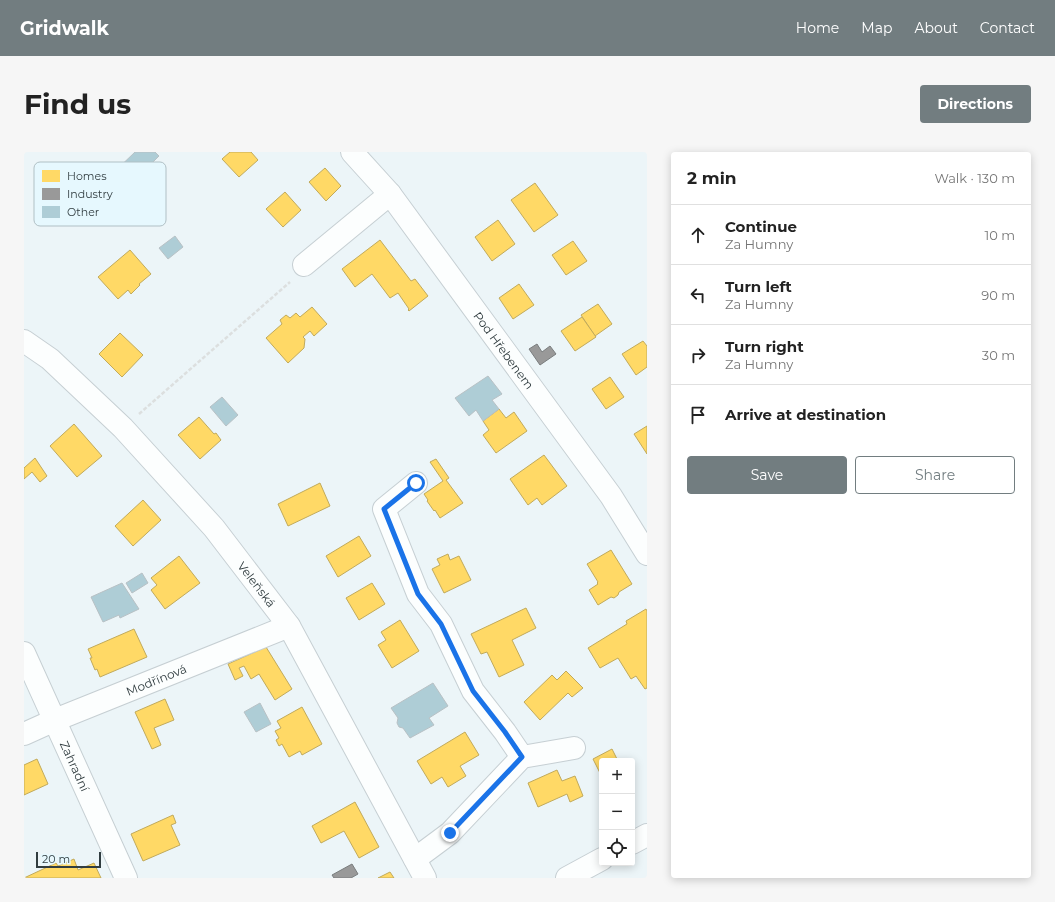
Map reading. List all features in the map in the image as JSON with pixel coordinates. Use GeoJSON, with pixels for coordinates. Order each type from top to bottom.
{"type":"FeatureCollection","features":[{"type":"Feature","properties":{"kind":"street","name":"Pod Hřebenem"},"geometry":{"type":"LineString","coordinates":[[352,152],[390,194],[611,496],[647,554]]}},
{"type":"Feature","properties":{"kind":"street"},"geometry":{"type":"LineString","coordinates":[[298,273],[390,194]]}},
{"type":"Feature","properties":{"kind":"street","name":"Veleňská"},"geometry":{"type":"LineString","coordinates":[[24,341],[50,359],[123,428],[214,528],[289,626],[425,878]]}},
{"type":"Feature","properties":{"kind":"street"},"geometry":{"type":"LineString","coordinates":[[416,483],[384,509],[418,594],[441,624],[473,691],[505,732],[522,757]]}},
{"type":"Feature","properties":{"kind":"street","name":"Modřínová"},"geometry":{"type":"LineString","coordinates":[[24,734],[55,720],[289,626]]}},
{"type":"Feature","properties":{"kind":"street","name":"Zahradní"},"geometry":{"type":"LineString","coordinates":[[24,653],[126,878]]}},
{"type":"Feature","properties":{"kind":"street"},"geometry":{"type":"LineString","coordinates":[[415,859],[450,833],[522,757],[574,748]]}},
{"type":"Feature","properties":{"kind":"street"},"geometry":{"type":"LineString","coordinates":[[635,841],[647,835]]}},
{"type":"Feature","properties":{"kind":"street"},"geometry":{"type":"LineString","coordinates":[[567,878],[599,861]]}},
{"type":"Feature","properties":{"kind":"path"},"geometry":{"type":"LineString","coordinates":[[123,428],[298,273]]}},
{"type":"Feature","properties":{"kind":"building: Homes"},"geometry":{"type":"Polygon","coordinates":[[[230,152],[251,152],[258,160],[239,177],[222,159],[230,152]]]}},
{"type":"Feature","properties":{"kind":"building: Homes"},"geometry":{"type":"Polygon","coordinates":[[[325,168],[341,186],[326,201],[309,182],[325,168]]]}},
{"type":"Feature","properties":{"kind":"building: Homes"},"geometry":{"type":"Polygon","coordinates":[[[535,183],[558,215],[534,232],[511,200],[535,183]]]}},
{"type":"Feature","properties":{"kind":"building: Homes"},"geometry":{"type":"Polygon","coordinates":[[[285,192],[301,210],[283,227],[266,209],[285,192]]]}},
{"type":"Feature","properties":{"kind":"building: Homes"},"geometry":{"type":"Polygon","coordinates":[[[498,220],[515,244],[492,261],[475,237],[498,220]]]}},
{"type":"Feature","properties":{"kind":"building: Homes"},"geometry":{"type":"Polygon","coordinates":[[[380,240],[411,281],[415,279],[428,296],[409,311],[398,293],[390,298],[372,274],[355,287],[342,269],[380,240]]]}},
{"type":"Feature","properties":{"kind":"building: Homes"},"geometry":{"type":"Polygon","coordinates":[[[573,241],[587,261],[566,275],[552,255],[573,241]]]}},
{"type":"Feature","properties":{"kind":"building: Homes"},"geometry":{"type":"Polygon","coordinates":[[[130,250],[151,274],[139,284],[140,285],[131,294],[128,290],[118,299],[98,277],[130,250]]]}},
{"type":"Feature","properties":{"kind":"building: Homes"},"geometry":{"type":"Polygon","coordinates":[[[519,284],[534,305],[513,319],[499,298],[519,284]]]}},
{"type":"Feature","properties":{"kind":"building: Homes"},"geometry":{"type":"Polygon","coordinates":[[[598,304],[612,324],[595,336],[581,315],[598,304]]]}},
{"type":"Feature","properties":{"kind":"building: Homes"},"geometry":{"type":"Polygon","coordinates":[[[312,307],[327,324],[314,336],[310,331],[303,337],[305,339],[304,348],[288,363],[266,338],[282,324],[280,320],[286,315],[290,318],[296,313],[300,317],[312,307]]]}},
{"type":"Feature","properties":{"kind":"building: Homes"},"geometry":{"type":"Polygon","coordinates":[[[582,317],[596,337],[575,351],[561,331],[582,317]]]}},
{"type":"Feature","properties":{"kind":"building: Homes"},"geometry":{"type":"Polygon","coordinates":[[[120,333],[143,355],[122,377],[99,354],[120,333]]]}},
{"type":"Feature","properties":{"kind":"building: Homes"},"geometry":{"type":"Polygon","coordinates":[[[643,341],[647,346],[647,367],[636,375],[622,354],[643,341]]]}},
{"type":"Feature","properties":{"kind":"building: Homes"},"geometry":{"type":"Polygon","coordinates":[[[610,377],[624,397],[606,409],[592,389],[610,377]]]}},
{"type":"Feature","properties":{"kind":"building: Homes"},"geometry":{"type":"Polygon","coordinates":[[[499,409],[506,418],[514,412],[527,431],[496,453],[483,435],[489,430],[483,421],[499,409]]]}},
{"type":"Feature","properties":{"kind":"building: Homes"},"geometry":{"type":"Polygon","coordinates":[[[199,417],[214,434],[216,433],[221,440],[200,459],[178,435],[199,417]]]}},
{"type":"Feature","properties":{"kind":"building: Homes"},"geometry":{"type":"Polygon","coordinates":[[[74,424],[102,456],[77,477],[50,446],[74,424]]]}},
{"type":"Feature","properties":{"kind":"building: Homes"},"geometry":{"type":"Polygon","coordinates":[[[647,426],[647,454],[634,434],[647,426]]]}},
{"type":"Feature","properties":{"kind":"building: Homes"},"geometry":{"type":"Polygon","coordinates":[[[544,455],[567,486],[542,505],[537,498],[528,505],[510,479],[544,455]]]}},
{"type":"Feature","properties":{"kind":"building: Homes"},"geometry":{"type":"Polygon","coordinates":[[[35,458],[47,476],[40,482],[32,472],[24,479],[24,468],[35,458]]]}},
{"type":"Feature","properties":{"kind":"building: Homes"},"geometry":{"type":"Polygon","coordinates":[[[436,459],[449,478],[446,480],[463,503],[440,518],[427,501],[428,500],[424,494],[443,481],[430,462],[436,459]]]}},
{"type":"Feature","properties":{"kind":"building: Homes"},"geometry":{"type":"Polygon","coordinates":[[[320,483],[330,506],[288,526],[278,504],[320,483]]]}},
{"type":"Feature","properties":{"kind":"building: Homes"},"geometry":{"type":"Polygon","coordinates":[[[143,500],[161,520],[133,546],[115,526],[143,500]]]}},
{"type":"Feature","properties":{"kind":"building: Homes"},"geometry":{"type":"Polygon","coordinates":[[[359,536],[371,556],[338,577],[326,556],[359,536]]]}},
{"type":"Feature","properties":{"kind":"building: Homes"},"geometry":{"type":"Polygon","coordinates":[[[611,550],[632,584],[619,592],[614,598],[611,597],[598,605],[589,590],[598,584],[598,582],[587,564],[611,550]]]}},
{"type":"Feature","properties":{"kind":"building: Homes"},"geometry":{"type":"Polygon","coordinates":[[[448,554],[450,560],[459,556],[471,580],[444,593],[432,569],[440,565],[437,559],[448,554]]]}},
{"type":"Feature","properties":{"kind":"building: Homes"},"geometry":{"type":"Polygon","coordinates":[[[179,556],[200,583],[165,609],[151,590],[157,585],[151,578],[179,556]]]}},
{"type":"Feature","properties":{"kind":"building: Homes"},"geometry":{"type":"Polygon","coordinates":[[[372,583],[385,604],[359,620],[346,598],[372,583]]]}},
{"type":"Feature","properties":{"kind":"building: Homes"},"geometry":{"type":"Polygon","coordinates":[[[526,608],[536,628],[512,640],[524,665],[499,677],[487,652],[481,654],[471,634],[526,608]]]}},
{"type":"Feature","properties":{"kind":"building: Homes"},"geometry":{"type":"Polygon","coordinates":[[[646,609],[647,688],[645,689],[636,676],[631,679],[618,658],[600,668],[588,648],[627,624],[626,621],[646,609]]]}},
{"type":"Feature","properties":{"kind":"building: Homes"},"geometry":{"type":"Polygon","coordinates":[[[400,620],[419,651],[392,668],[378,645],[386,640],[381,632],[400,620]]]}},
{"type":"Feature","properties":{"kind":"building: Homes"},"geometry":{"type":"Polygon","coordinates":[[[134,629],[147,657],[100,677],[97,669],[95,670],[88,649],[134,629]]]}},
{"type":"Feature","properties":{"kind":"building: Homes"},"geometry":{"type":"Polygon","coordinates":[[[266,647],[292,689],[275,700],[259,674],[251,679],[244,666],[239,668],[243,676],[235,680],[228,664],[266,647]]]}},
{"type":"Feature","properties":{"kind":"building: Homes"},"geometry":{"type":"Polygon","coordinates":[[[566,671],[583,688],[572,697],[568,693],[540,720],[524,702],[552,675],[557,680],[566,671]]]}},
{"type":"Feature","properties":{"kind":"building: Homes"},"geometry":{"type":"Polygon","coordinates":[[[165,699],[174,720],[154,728],[161,745],[152,749],[135,712],[165,699]]]}},
{"type":"Feature","properties":{"kind":"building: Homes"},"geometry":{"type":"Polygon","coordinates":[[[302,707],[322,744],[302,755],[300,751],[289,757],[282,744],[279,746],[276,740],[279,738],[275,731],[281,728],[277,721],[302,707]]]}},
{"type":"Feature","properties":{"kind":"building: Homes"},"geometry":{"type":"Polygon","coordinates":[[[465,732],[479,755],[460,766],[466,776],[448,787],[442,777],[431,784],[417,761],[465,732]]]}},
{"type":"Feature","properties":{"kind":"building: Homes"},"geometry":{"type":"Polygon","coordinates":[[[612,749],[616,758],[599,758],[599,771],[593,759],[612,749]]]}},
{"type":"Feature","properties":{"kind":"building: Homes"},"geometry":{"type":"Polygon","coordinates":[[[37,759],[48,784],[24,795],[24,765],[37,759]]]}},
{"type":"Feature","properties":{"kind":"building: Homes"},"geometry":{"type":"Polygon","coordinates":[[[557,770],[562,781],[575,776],[583,796],[570,802],[567,794],[538,807],[528,783],[557,770]]]}},
{"type":"Feature","properties":{"kind":"building: Homes"},"geometry":{"type":"Polygon","coordinates":[[[355,802],[379,847],[359,858],[344,831],[321,843],[312,826],[355,802]]]}},
{"type":"Feature","properties":{"kind":"building: Homes"},"geometry":{"type":"Polygon","coordinates":[[[173,815],[176,823],[171,825],[180,845],[143,861],[131,834],[173,815]]]}},
{"type":"Feature","properties":{"kind":"building: Homes"},"geometry":{"type":"Polygon","coordinates":[[[74,859],[78,870],[94,863],[101,878],[24,878],[56,863],[58,866],[74,859]]]}},
{"type":"Feature","properties":{"kind":"building: Homes"},"geometry":{"type":"Polygon","coordinates":[[[390,872],[394,878],[378,878],[390,872]]]}},
{"type":"Feature","properties":{"kind":"building: Industry"},"geometry":{"type":"Polygon","coordinates":[[[537,344],[542,352],[550,346],[556,354],[540,365],[529,349],[537,344]]]}},
{"type":"Feature","properties":{"kind":"building: Industry"},"geometry":{"type":"Polygon","coordinates":[[[352,864],[358,874],[351,878],[334,878],[332,875],[352,864]]]}},
{"type":"Feature","properties":{"kind":"building: Other"},"geometry":{"type":"Polygon","coordinates":[[[135,152],[155,152],[159,156],[153,162],[125,162],[135,152]]]}},
{"type":"Feature","properties":{"kind":"building: Other"},"geometry":{"type":"Polygon","coordinates":[[[175,236],[183,247],[168,259],[159,248],[175,236]]]}},
{"type":"Feature","properties":{"kind":"building: Other"},"geometry":{"type":"Polygon","coordinates":[[[488,376],[502,394],[492,400],[499,409],[483,421],[476,410],[469,416],[455,398],[488,376]]]}},
{"type":"Feature","properties":{"kind":"building: Other"},"geometry":{"type":"Polygon","coordinates":[[[222,397],[238,415],[226,426],[210,407],[222,397]]]}},
{"type":"Feature","properties":{"kind":"building: Other"},"geometry":{"type":"Polygon","coordinates":[[[142,573],[148,583],[132,593],[126,583],[142,573]]]}},
{"type":"Feature","properties":{"kind":"building: Other"},"geometry":{"type":"Polygon","coordinates":[[[122,583],[139,609],[120,618],[119,615],[103,622],[91,597],[122,583]]]}},
{"type":"Feature","properties":{"kind":"building: Other"},"geometry":{"type":"Polygon","coordinates":[[[433,683],[448,706],[429,718],[434,725],[410,738],[403,728],[399,727],[397,723],[398,718],[391,708],[433,683]]]}},
{"type":"Feature","properties":{"kind":"building: Other"},"geometry":{"type":"Polygon","coordinates":[[[260,703],[271,724],[256,732],[244,712],[260,703]]]}},
{"type":"Feature","properties":{"kind":"route"},"geometry":{"type":"LineString","coordinates":[[416,483],[384,509],[418,594],[441,624],[473,691],[505,732],[522,757],[450,833]]}}]}
